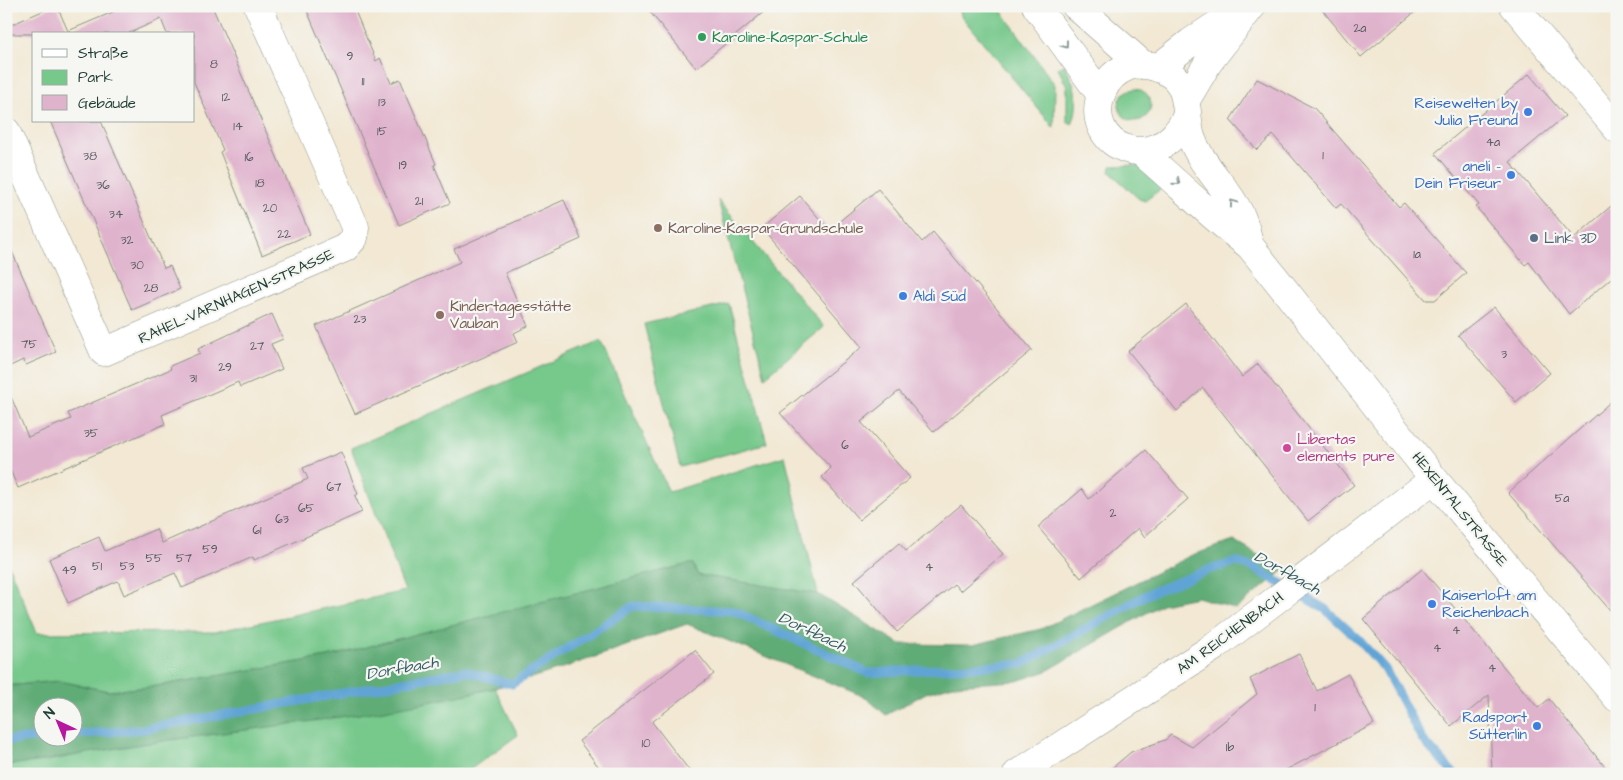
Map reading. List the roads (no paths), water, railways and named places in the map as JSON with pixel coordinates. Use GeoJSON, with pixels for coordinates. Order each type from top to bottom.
{"type":"FeatureCollection","features":[{"type":"Feature","properties":{"kind":"street","name":"RAHEL-VARNHAGEN-STRASSE"},"geometry":{"type":"LineString","coordinates":[[6,131],[104,352],[345,248],[354,238],[355,227],[258,6]]}},
{"type":"Feature","properties":{"kind":"street"},"geometry":{"type":"LineString","coordinates":[[1036,6],[1101,95],[1106,84],[1121,70],[1134,64],[1150,66],[1191,42],[1245,6]]}},
{"type":"Feature","properties":{"kind":"street","name":"HEXENTALSTRASSE"},"geometry":{"type":"LineString","coordinates":[[1076,6],[1150,66],[1175,78],[1186,108],[1192,138],[1205,164],[1240,214],[1250,246]]}},
{"type":"Feature","properties":{"kind":"street"},"geometry":{"type":"LineString","coordinates":[[1140,151],[1149,151],[1166,144],[1180,130],[1186,108],[1208,63],[1252,6]]}},
{"type":"Feature","properties":{"kind":"street"},"geometry":{"type":"LineString","coordinates":[[1514,6],[1617,129]]}},
{"type":"Feature","properties":{"kind":"street","name":"HEXENTALSTRASSE"},"geometry":{"type":"LineString","coordinates":[[1101,95],[1098,106],[1099,118],[1106,134],[1123,147],[1140,151],[1182,186],[1215,220],[1250,246],[1434,478],[1617,698]]}},
{"type":"Feature","properties":{"kind":"street","name":"AM REICHENBACH"},"geometry":{"type":"LineString","coordinates":[[1016,774],[1214,647],[1434,478]]}},
{"type":"Feature","properties":{"kind":"waterway","name":"Dorfbach"},"geometry":{"type":"LineString","coordinates":[[82,734],[144,729],[465,671],[512,684],[633,606],[734,611],[868,673],[1022,664],[1150,593],[1208,570],[1236,562],[1252,567],[1325,609],[1358,639],[1385,669],[1422,739],[1454,774]]}},
{"type":"Feature","properties":{"kind":"waterway","name":"Dorfbach"},"geometry":{"type":"LineString","coordinates":[[6,741],[32,738]]}},
{"type":"Feature","properties":{"kind":"place","name":"Karoline-Kaspar-Schule"},"geometry":{"type":"Point","coordinates":[702,37]}},
{"type":"Feature","properties":{"kind":"place","name":"Reisewelten by Julia Freund"},"geometry":{"type":"Point","coordinates":[1528,112]}},
{"type":"Feature","properties":{"kind":"place","name":"aneli - Dein Friseur"},"geometry":{"type":"Point","coordinates":[1511,175]}},
{"type":"Feature","properties":{"kind":"place","name":"Karoline-Kaspar-Grundschule"},"geometry":{"type":"Point","coordinates":[658,228]}},
{"type":"Feature","properties":{"kind":"place","name":"Link 3D"},"geometry":{"type":"Point","coordinates":[1534,238]}},
{"type":"Feature","properties":{"kind":"place","name":"Aldi Süd"},"geometry":{"type":"Point","coordinates":[903,296]}},
{"type":"Feature","properties":{"kind":"place","name":"Kindertagesstätte Vauban"},"geometry":{"type":"Point","coordinates":[440,315]}},
{"type":"Feature","properties":{"kind":"place","name":"Libertas elements pure"},"geometry":{"type":"Point","coordinates":[1287,448]}},
{"type":"Feature","properties":{"kind":"place","name":"Kaiserloft am Reichenbach"},"geometry":{"type":"Point","coordinates":[1432,604]}},
{"type":"Feature","properties":{"kind":"place","name":"Radsport Sütterlin"},"geometry":{"type":"Point","coordinates":[1537,726]}}]}
